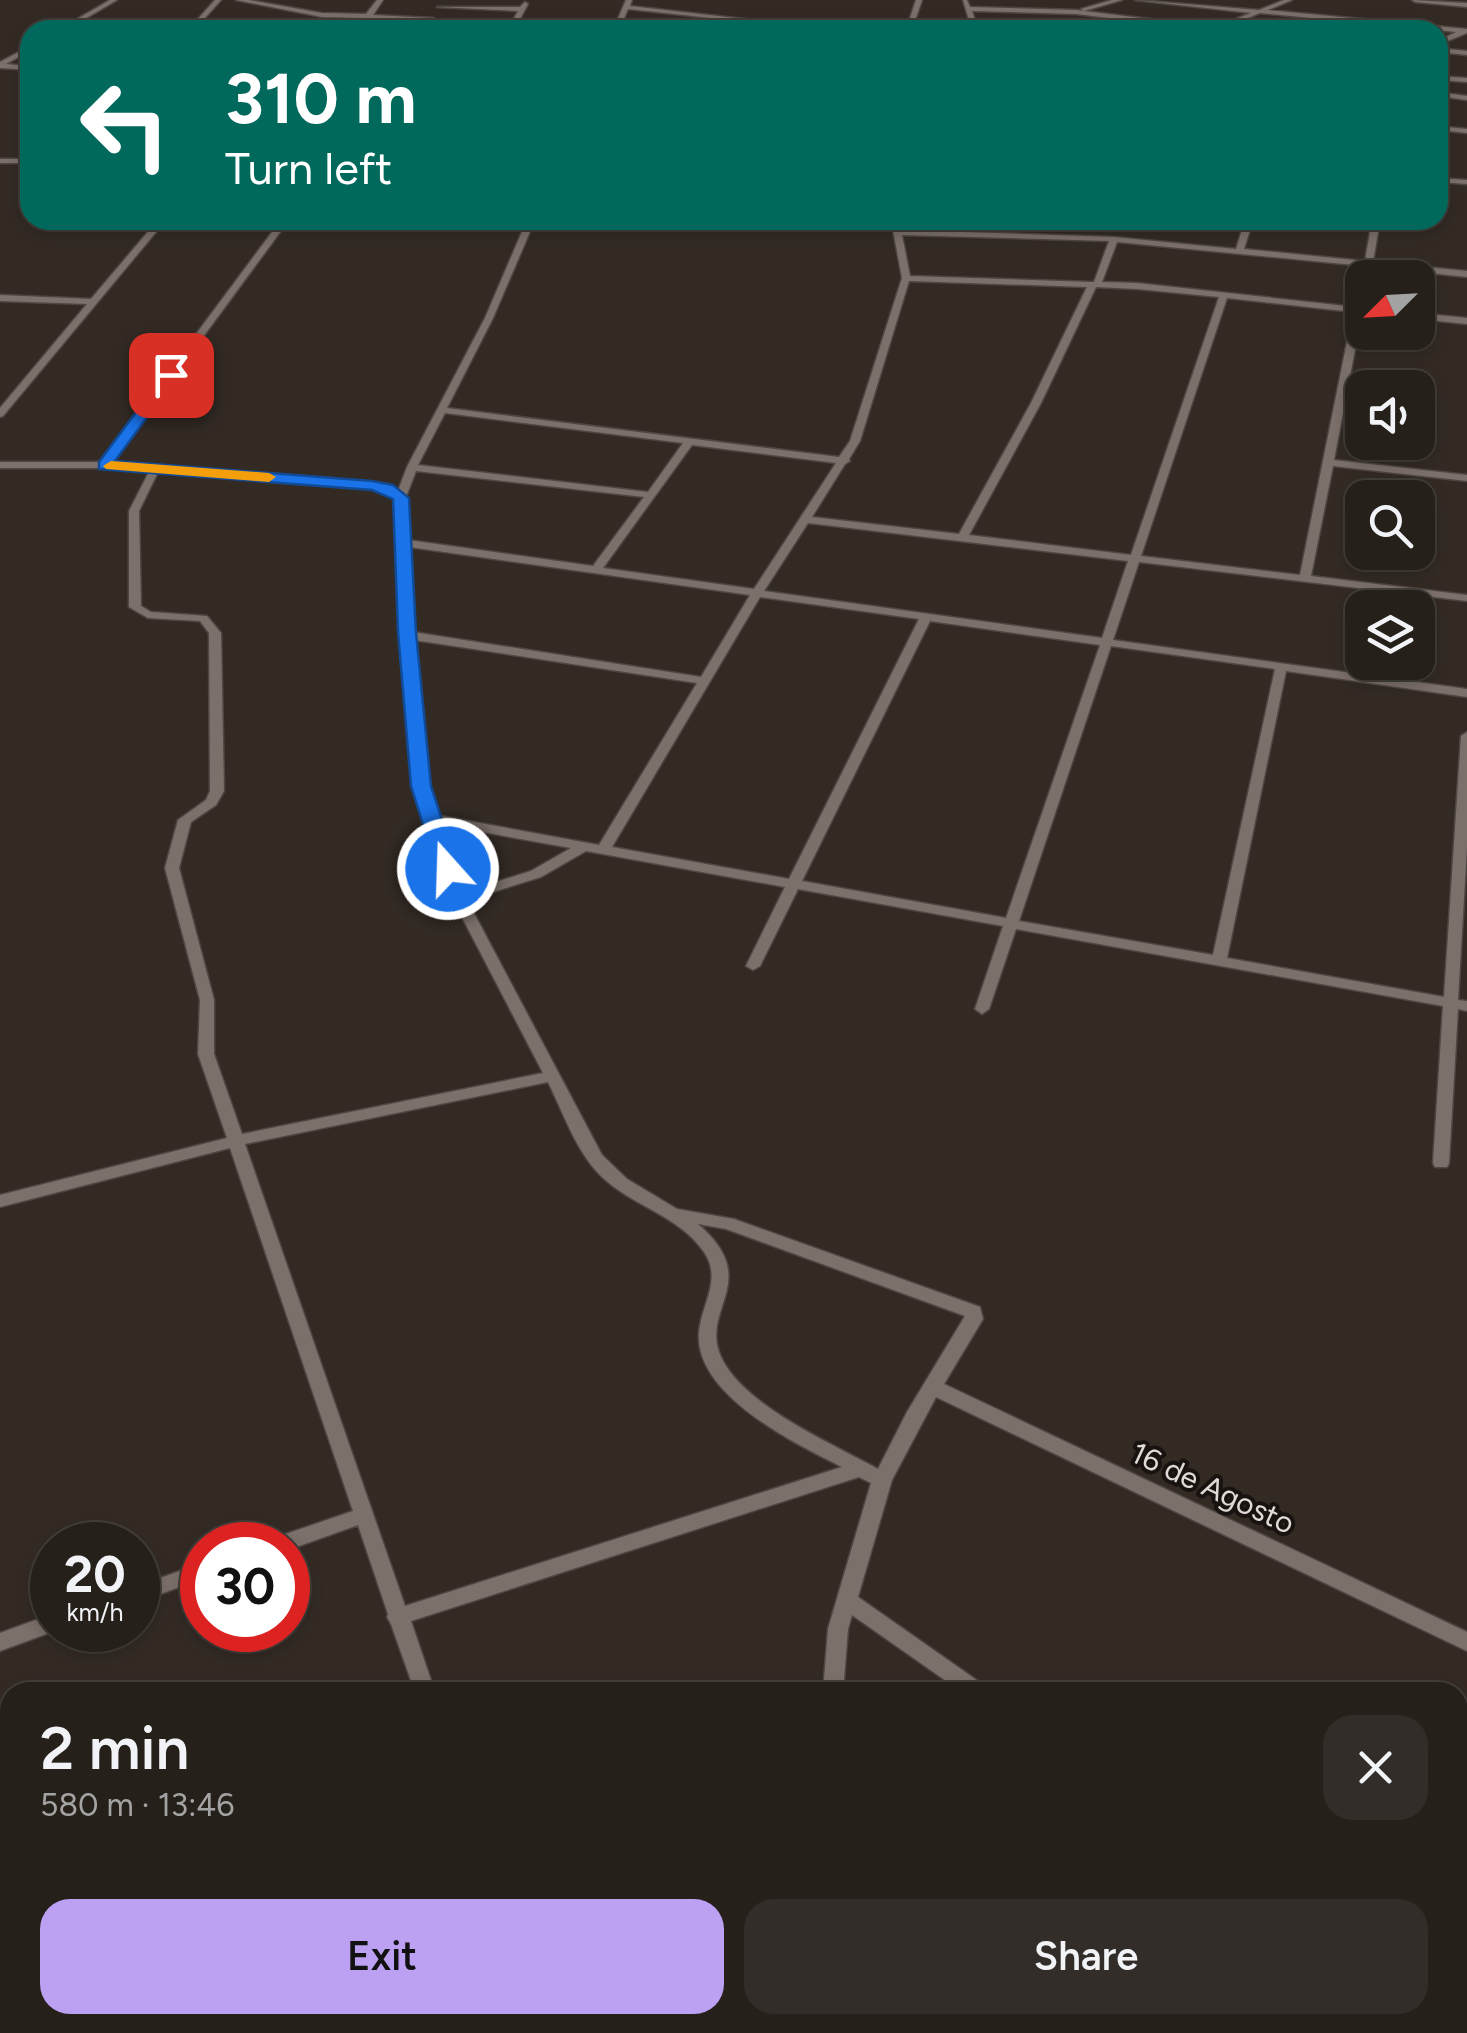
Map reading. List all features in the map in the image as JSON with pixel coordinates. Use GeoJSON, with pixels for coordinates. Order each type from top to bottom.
{"type":"FeatureCollection","features":[{"type":"Feature","properties":{"kind":"street"},"geometry":{"type":"LineString","coordinates":[[79,20],[114,0]]}},
{"type":"Feature","properties":{"kind":"street"},"geometry":{"type":"LineString","coordinates":[[200,20],[218,0]]}},
{"type":"Feature","properties":{"kind":"street"},"geometry":{"type":"LineString","coordinates":[[239,0],[368,16],[431,18],[443,4],[522,9]]}},
{"type":"Feature","properties":{"kind":"street"},"geometry":{"type":"LineString","coordinates":[[290,8],[296,0]]}},
{"type":"Feature","properties":{"kind":"street"},"geometry":{"type":"LineString","coordinates":[[365,20],[380,0]]}},
{"type":"Feature","properties":{"kind":"street"},"geometry":{"type":"LineString","coordinates":[[516,20],[527,0]]}},
{"type":"Feature","properties":{"kind":"street"},"geometry":{"type":"LineString","coordinates":[[1076,12],[1119,0]]}},
{"type":"Feature","properties":{"kind":"street"},"geometry":{"type":"LineString","coordinates":[[1138,0],[1353,20]]}},
{"type":"Feature","properties":{"kind":"street"},"geometry":{"type":"LineString","coordinates":[[1241,20],[1289,0]]}},
{"type":"Feature","properties":{"kind":"street"},"geometry":{"type":"LineString","coordinates":[[1415,0],[1467,4]]}},
{"type":"Feature","properties":{"kind":"street"},"geometry":{"type":"LineString","coordinates":[[1438,0],[1467,4]]}},
{"type":"Feature","properties":{"kind":"street"},"geometry":{"type":"LineString","coordinates":[[628,4],[739,20]]}},
{"type":"Feature","properties":{"kind":"street"},"geometry":{"type":"LineString","coordinates":[[966,4],[1138,20]]}},
{"type":"Feature","properties":{"kind":"street"},"geometry":{"type":"LineString","coordinates":[[789,20],[792,9]]}},
{"type":"Feature","properties":{"kind":"street"},"geometry":{"type":"LineString","coordinates":[[1063,11],[1067,20]]}},
{"type":"Feature","properties":{"kind":"street"},"geometry":{"type":"LineString","coordinates":[[0,414],[154,230]]}},
{"type":"Feature","properties":{"kind":"street"},"geometry":{"type":"LineString","coordinates":[[104,465],[279,230]]}},
{"type":"Feature","properties":{"kind":"street"},"geometry":{"type":"LineString","coordinates":[[527,230],[489,318],[412,467],[401,498],[407,636],[421,786],[429,818],[459,898],[550,1076],[603,1168],[626,1189],[671,1214],[709,1245],[723,1281],[707,1331],[708,1348],[725,1378],[743,1398],[804,1439],[882,1480]]}},
{"type":"Feature","properties":{"kind":"street"},"geometry":{"type":"LineString","coordinates":[[602,850],[757,593],[845,460],[877,376],[906,278],[898,230]]}},
{"type":"Feature","properties":{"kind":"street"},"geometry":{"type":"LineString","coordinates":[[956,230],[1112,238],[1345,261]]}},
{"type":"Feature","properties":{"kind":"street"},"geometry":{"type":"LineString","coordinates":[[962,538],[1095,284],[1112,238],[1109,230]]}},
{"type":"Feature","properties":{"kind":"street"},"geometry":{"type":"LineString","coordinates":[[1240,250],[1246,230]]}},
{"type":"Feature","properties":{"kind":"street"},"geometry":{"type":"LineString","coordinates":[[1371,260],[1375,230]]}},
{"type":"Feature","properties":{"kind":"street"},"geometry":{"type":"LineString","coordinates":[[1435,271],[1467,274]]}},
{"type":"Feature","properties":{"kind":"street"},"geometry":{"type":"LineString","coordinates":[[906,278],[1095,284],[1345,308]]}},
{"type":"Feature","properties":{"kind":"street"},"geometry":{"type":"LineString","coordinates":[[982,1009],[1224,296]]}},
{"type":"Feature","properties":{"kind":"street"},"geometry":{"type":"LineString","coordinates":[[0,298],[95,302]]}},
{"type":"Feature","properties":{"kind":"street"},"geometry":{"type":"LineString","coordinates":[[1435,318],[1467,321]]}},
{"type":"Feature","properties":{"kind":"street"},"geometry":{"type":"LineString","coordinates":[[1305,578],[1352,350]]}},
{"type":"Feature","properties":{"kind":"street"},"geometry":{"type":"LineString","coordinates":[[443,410],[845,460]]}},
{"type":"Feature","properties":{"kind":"street"},"geometry":{"type":"LineString","coordinates":[[596,570],[690,440]]}},
{"type":"Feature","properties":{"kind":"street"},"geometry":{"type":"LineString","coordinates":[[1328,462],[1467,478]]}},
{"type":"Feature","properties":{"kind":"street"},"geometry":{"type":"LineString","coordinates":[[0,465],[104,465],[372,486],[387,488],[401,498]]}},
{"type":"Feature","properties":{"kind":"street"},"geometry":{"type":"LineString","coordinates":[[412,467],[650,496]]}},
{"type":"Feature","properties":{"kind":"street"},"geometry":{"type":"LineString","coordinates":[[155,469],[134,511],[135,607],[148,615],[203,618],[215,634],[217,791],[211,802],[185,820],[172,868],[207,1000],[206,1054],[420,1682]]}},
{"type":"Feature","properties":{"kind":"street"},"geometry":{"type":"LineString","coordinates":[[804,518],[1467,598]]}},
{"type":"Feature","properties":{"kind":"street"},"geometry":{"type":"LineString","coordinates":[[402,543],[1467,693]]}},
{"type":"Feature","properties":{"kind":"street"},"geometry":{"type":"LineString","coordinates":[[753,966],[926,617]]}},
{"type":"Feature","properties":{"kind":"street"},"geometry":{"type":"LineString","coordinates":[[407,636],[705,681]]}},
{"type":"Feature","properties":{"kind":"street"},"geometry":{"type":"LineString","coordinates":[[1218,961],[1282,667]]}},
{"type":"Feature","properties":{"kind":"street"},"geometry":{"type":"LineString","coordinates":[[1441,1163],[1459,1004],[1467,736]]}},
{"type":"Feature","properties":{"kind":"street"},"geometry":{"type":"LineString","coordinates":[[429,818],[1459,1004]]}},
{"type":"Feature","properties":{"kind":"street"},"geometry":{"type":"LineString","coordinates":[[459,898],[536,874],[584,846]]}},
{"type":"Feature","properties":{"kind":"street"},"geometry":{"type":"LineString","coordinates":[[0,1200],[235,1141],[550,1076]]}},
{"type":"Feature","properties":{"kind":"street"},"geometry":{"type":"LineString","coordinates":[[671,1214],[728,1223],[969,1308],[974,1319],[892,1454],[838,1629],[834,1682]]}},
{"type":"Feature","properties":{"kind":"street","name":"16 de Agosto"},"geometry":{"type":"LineString","coordinates":[[933,1388],[1467,1642]]}},
{"type":"Feature","properties":{"kind":"street"},"geometry":{"type":"LineString","coordinates":[[398,1618],[863,1468]]}},
{"type":"Feature","properties":{"kind":"street"},"geometry":{"type":"LineString","coordinates":[[310,1534],[363,1515]]}},
{"type":"Feature","properties":{"kind":"street"},"geometry":{"type":"LineString","coordinates":[[849,1602],[964,1682]]}},
{"type":"Feature","properties":{"kind":"street"},"geometry":{"type":"LineString","coordinates":[[0,1642],[30,1632]]}},
{"type":"Feature","properties":{"kind":"slow traffic"},"geometry":{"type":"LineString","coordinates":[[111,466],[269,477]]}},
{"type":"Feature","properties":{"kind":"route"},"geometry":{"type":"LineString","coordinates":[[171,375],[104,465],[372,486],[387,488],[401,498],[407,632],[421,786],[448,869]]}}]}
